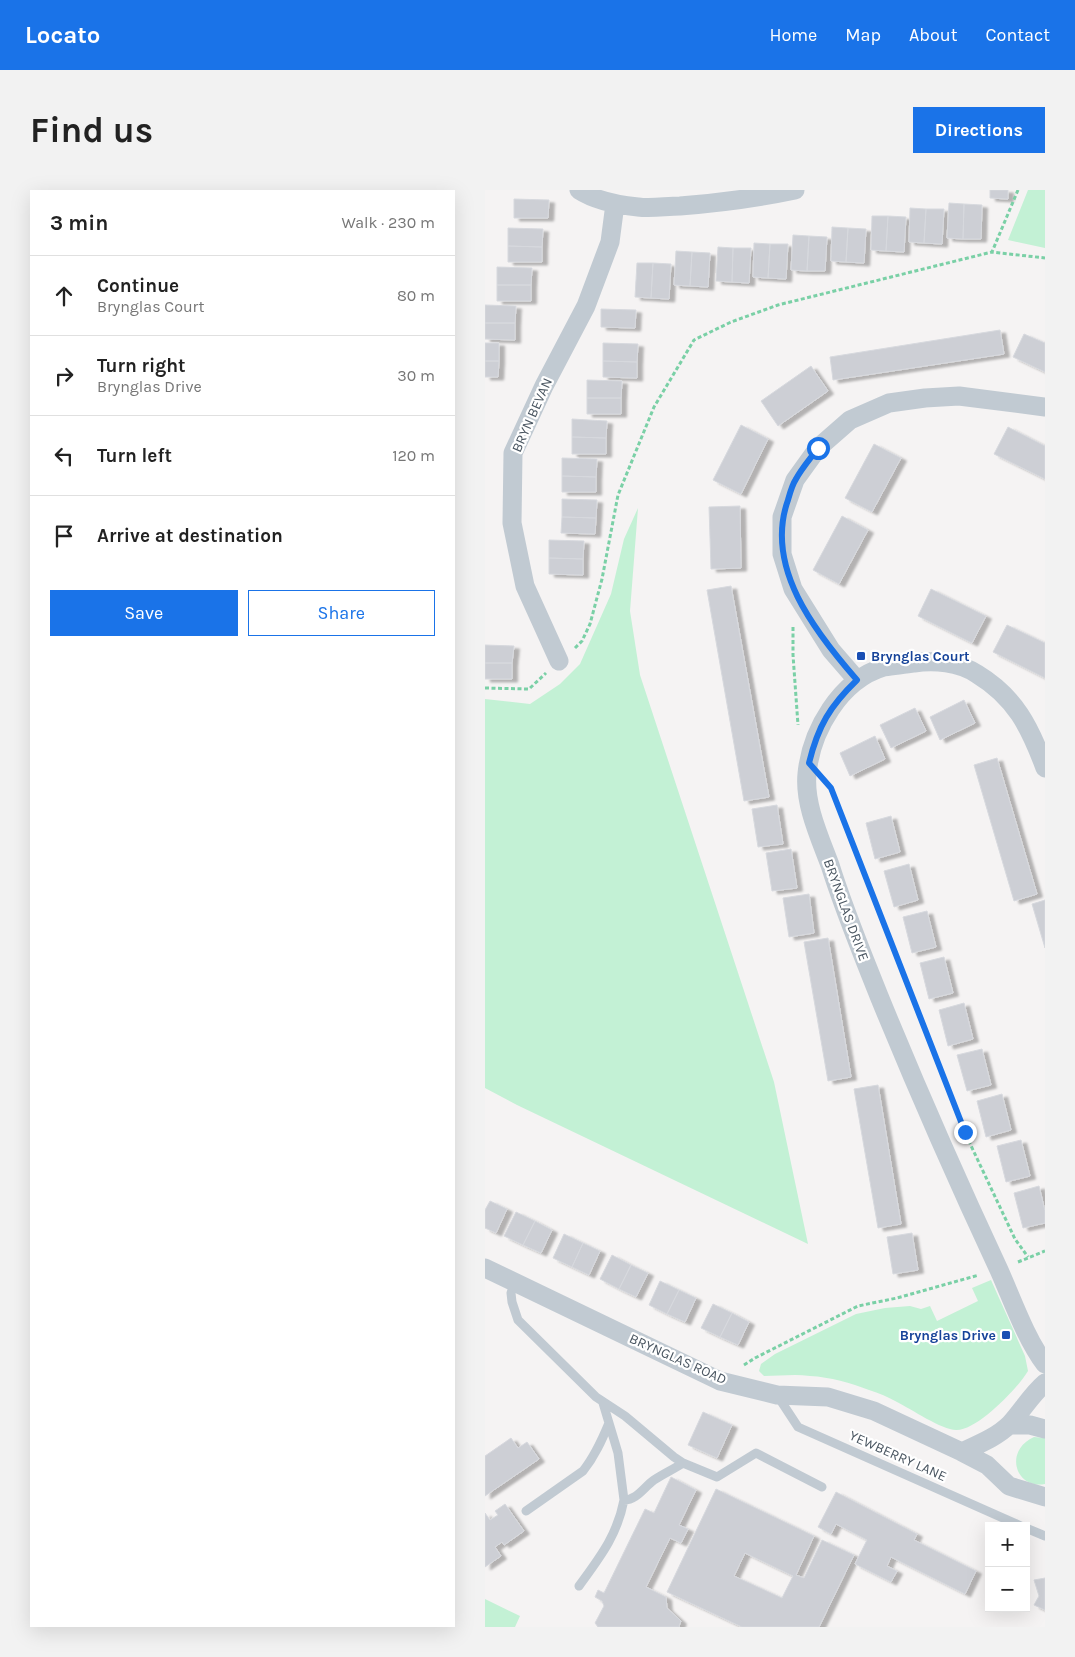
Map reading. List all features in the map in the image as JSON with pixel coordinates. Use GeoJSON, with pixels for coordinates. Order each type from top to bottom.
{"type":"FeatureCollection","features":[{"type":"Feature","properties":{"kind":"street"},"geometry":{"type":"LineString","coordinates":[[579,190],[588,196],[615,204],[640,208],[741,200],[795,190]]}},
{"type":"Feature","properties":{"kind":"street","name":"BRYN BEVAN"},"geometry":{"type":"LineString","coordinates":[[559,661],[525,586],[512,524],[513,453],[544,386],[586,306],[610,242],[615,204]]}},
{"type":"Feature","properties":{"kind":"street"},"geometry":{"type":"LineString","coordinates":[[857,680],[831,650],[793,589],[782,554],[782,517],[795,480],[818,448],[850,420],[889,403],[959,396],[1045,407]]}},
{"type":"Feature","properties":{"kind":"street","name":"BRYNGLAS DRIVE"},"geometry":{"type":"LineString","coordinates":[[1045,768],[1035,743],[1013,703],[974,672],[951,664],[930,661],[884,668],[857,680],[840,696],[824,718],[813,746],[807,774],[807,797],[841,901],[944,1151],[1033,1343],[1045,1364]]}},
{"type":"Feature","properties":{"kind":"street","name":"BRYNGLAS ROAD"},"geometry":{"type":"LineString","coordinates":[[485,1268],[721,1380],[777,1395],[828,1397],[875,1411],[963,1452],[987,1466],[1009,1486],[1045,1497]]}},
{"type":"Feature","properties":{"kind":"street"},"geometry":{"type":"LineString","coordinates":[[963,1452],[989,1440],[1009,1425],[1045,1382]]}},
{"type":"Feature","properties":{"kind":"street"},"geometry":{"type":"LineString","coordinates":[[1009,1425],[1031,1425],[1045,1430]]}},
{"type":"Feature","properties":{"kind":"lane"},"geometry":{"type":"LineString","coordinates":[[515,1282],[511,1293],[518,1320],[603,1403],[625,1416],[674,1457],[683,1463],[717,1477],[756,1453],[822,1487]]}},
{"type":"Feature","properties":{"kind":"lane","name":"YEWBERRY LANE"},"geometry":{"type":"LineString","coordinates":[[777,1395],[798,1427],[1012,1522]]}},
{"type":"Feature","properties":{"kind":"lane"},"geometry":{"type":"LineString","coordinates":[[579,1586],[608,1546],[621,1515],[624,1500],[618,1453],[603,1403]]}},
{"type":"Feature","properties":{"kind":"lane"},"geometry":{"type":"LineString","coordinates":[[526,1511],[583,1471],[600,1444],[609,1423]]}},
{"type":"Feature","properties":{"kind":"lane"},"geometry":{"type":"LineString","coordinates":[[624,1500],[630,1500],[654,1480],[683,1463]]}},
{"type":"Feature","properties":{"kind":"lane"},"geometry":{"type":"LineString","coordinates":[[1030,1530],[1045,1536]]}},
{"type":"Feature","properties":{"kind":"path"},"geometry":{"type":"LineString","coordinates":[[992,252],[1018,190]]}},
{"type":"Feature","properties":{"kind":"path"},"geometry":{"type":"LineString","coordinates":[[485,688],[529,689],[559,661],[569,655],[582,641],[590,624],[602,579],[618,495],[654,407],[694,340],[731,322],[778,305],[992,252],[1045,258]]}},
{"type":"Feature","properties":{"kind":"path"},"geometry":{"type":"LineString","coordinates":[[799,730],[793,629],[800,600]]}},
{"type":"Feature","properties":{"kind":"path"},"geometry":{"type":"LineString","coordinates":[[809,763],[831,788],[965,1132],[1015,1239],[1028,1257]]}},
{"type":"Feature","properties":{"kind":"path"},"geometry":{"type":"LineString","coordinates":[[721,1380],[755,1358],[858,1306],[897,1298],[999,1270],[1045,1251]]}},
{"type":"Feature","properties":{"kind":"green space"},"geometry":{"type":"Polygon","coordinates":[[[1028,190],[1045,190],[1045,248],[1008,240],[1028,190]]]}},
{"type":"Feature","properties":{"kind":"green space"},"geometry":{"type":"Polygon","coordinates":[[[638,508],[630,611],[640,675],[774,1082],[808,1244],[485,1088],[485,699],[530,704],[560,684],[580,664],[611,594],[624,539],[638,508]]]}},
{"type":"Feature","properties":{"kind":"green space"},"geometry":{"type":"Polygon","coordinates":[[[991,1280],[1025,1356],[1028,1371],[1015,1388],[996,1407],[975,1424],[965,1428],[956,1430],[943,1427],[887,1397],[848,1383],[804,1375],[764,1376],[759,1371],[761,1364],[775,1354],[856,1314],[885,1308],[910,1306],[921,1309],[930,1306],[937,1321],[978,1301],[972,1288],[991,1280]]]}},
{"type":"Feature","properties":{"kind":"green space"},"geometry":{"type":"Polygon","coordinates":[[[1034,1437],[1045,1438],[1045,1484],[1035,1484],[1027,1481],[1017,1468],[1016,1460],[1019,1451],[1024,1443],[1034,1437]]]}},
{"type":"Feature","properties":{"kind":"green space"},"geometry":{"type":"Polygon","coordinates":[[[485,1599],[520,1616],[515,1627],[485,1627],[485,1599]]]}},
{"type":"Feature","properties":{"kind":"building"},"geometry":{"type":"Polygon","coordinates":[[[990,190],[1008,190],[1008,199],[990,198],[990,190]]]}},
{"type":"Feature","properties":{"kind":"building"},"geometry":{"type":"Polygon","coordinates":[[[514,199],[549,200],[548,218],[514,218],[514,199]]]}},
{"type":"Feature","properties":{"kind":"building"},"geometry":{"type":"Polygon","coordinates":[[[949,203],[964,204],[963,239],[947,238],[949,203]]]}},
{"type":"Feature","properties":{"kind":"building"},"geometry":{"type":"Polygon","coordinates":[[[964,204],[982,205],[981,239],[963,239],[964,204]]]}},
{"type":"Feature","properties":{"kind":"building"},"geometry":{"type":"Polygon","coordinates":[[[910,208],[926,209],[924,243],[909,242],[910,208]]]}},
{"type":"Feature","properties":{"kind":"building"},"geometry":{"type":"Polygon","coordinates":[[[926,209],[944,209],[942,244],[924,243],[926,209]]]}},
{"type":"Feature","properties":{"kind":"building"},"geometry":{"type":"Polygon","coordinates":[[[872,216],[888,216],[886,251],[871,250],[872,216]]]}},
{"type":"Feature","properties":{"kind":"building"},"geometry":{"type":"Polygon","coordinates":[[[888,216],[906,217],[904,252],[886,251],[888,216]]]}},
{"type":"Feature","properties":{"kind":"building"},"geometry":{"type":"Polygon","coordinates":[[[832,227],[848,228],[846,262],[831,261],[832,227]]]}},
{"type":"Feature","properties":{"kind":"building"},"geometry":{"type":"Polygon","coordinates":[[[508,228],[543,229],[542,247],[508,246],[508,228]]]}},
{"type":"Feature","properties":{"kind":"building"},"geometry":{"type":"Polygon","coordinates":[[[848,228],[866,229],[864,263],[846,262],[848,228]]]}},
{"type":"Feature","properties":{"kind":"building"},"geometry":{"type":"Polygon","coordinates":[[[793,235],[809,236],[807,271],[791,270],[793,235]]]}},
{"type":"Feature","properties":{"kind":"building"},"geometry":{"type":"Polygon","coordinates":[[[809,236],[827,237],[825,271],[807,271],[809,236]]]}},
{"type":"Feature","properties":{"kind":"building"},"geometry":{"type":"Polygon","coordinates":[[[754,243],[770,244],[768,278],[753,277],[754,243]]]}},
{"type":"Feature","properties":{"kind":"building"},"geometry":{"type":"Polygon","coordinates":[[[770,244],[788,244],[786,279],[768,278],[770,244]]]}},
{"type":"Feature","properties":{"kind":"building"},"geometry":{"type":"Polygon","coordinates":[[[508,246],[542,247],[542,262],[508,262],[508,246]]]}},
{"type":"Feature","properties":{"kind":"building"},"geometry":{"type":"Polygon","coordinates":[[[718,247],[733,248],[732,282],[716,281],[718,247]]]}},
{"type":"Feature","properties":{"kind":"building"},"geometry":{"type":"Polygon","coordinates":[[[733,248],[751,248],[749,283],[732,282],[733,248]]]}},
{"type":"Feature","properties":{"kind":"building"},"geometry":{"type":"Polygon","coordinates":[[[676,251],[692,252],[690,286],[674,285],[676,251]]]}},
{"type":"Feature","properties":{"kind":"building"},"geometry":{"type":"Polygon","coordinates":[[[692,252],[710,253],[708,287],[690,286],[692,252]]]}},
{"type":"Feature","properties":{"kind":"building"},"geometry":{"type":"Polygon","coordinates":[[[637,263],[653,263],[651,298],[635,297],[637,263]]]}},
{"type":"Feature","properties":{"kind":"building"},"geometry":{"type":"Polygon","coordinates":[[[653,263],[671,264],[669,299],[651,298],[653,263]]]}},
{"type":"Feature","properties":{"kind":"building"},"geometry":{"type":"Polygon","coordinates":[[[497,267],[532,268],[531,285],[497,285],[497,267]]]}},
{"type":"Feature","properties":{"kind":"building"},"geometry":{"type":"Polygon","coordinates":[[[497,285],[531,285],[531,301],[497,301],[497,285]]]}},
{"type":"Feature","properties":{"kind":"building"},"geometry":{"type":"Polygon","coordinates":[[[485,305],[516,306],[515,323],[485,323],[485,305]]]}},
{"type":"Feature","properties":{"kind":"building"},"geometry":{"type":"Polygon","coordinates":[[[601,309],[636,310],[635,328],[601,327],[601,309]]]}},
{"type":"Feature","properties":{"kind":"building"},"geometry":{"type":"Polygon","coordinates":[[[485,323],[515,323],[515,340],[485,339],[485,323]]]}},
{"type":"Feature","properties":{"kind":"building"},"geometry":{"type":"Polygon","coordinates":[[[1000,330],[1004,354],[833,380],[830,357],[1000,330]]]}},
{"type":"Feature","properties":{"kind":"building"},"geometry":{"type":"Polygon","coordinates":[[[1024,334],[1045,343],[1045,372],[1013,357],[1024,334]]]}},
{"type":"Feature","properties":{"kind":"building"},"geometry":{"type":"Polygon","coordinates":[[[485,343],[499,343],[499,361],[485,361],[485,343]]]}},
{"type":"Feature","properties":{"kind":"building"},"geometry":{"type":"Polygon","coordinates":[[[603,343],[638,344],[637,362],[603,361],[603,343]]]}},
{"type":"Feature","properties":{"kind":"building"},"geometry":{"type":"Polygon","coordinates":[[[485,361],[499,361],[498,377],[485,377],[485,361]]]}},
{"type":"Feature","properties":{"kind":"building"},"geometry":{"type":"Polygon","coordinates":[[[603,361],[637,362],[637,378],[603,377],[603,361]]]}},
{"type":"Feature","properties":{"kind":"building"},"geometry":{"type":"Polygon","coordinates":[[[811,366],[828,391],[778,426],[761,401],[811,366]]]}},
{"type":"Feature","properties":{"kind":"building"},"geometry":{"type":"Polygon","coordinates":[[[587,380],[622,381],[621,398],[587,398],[587,380]]]}},
{"type":"Feature","properties":{"kind":"building"},"geometry":{"type":"Polygon","coordinates":[[[587,398],[621,398],[621,414],[587,414],[587,398]]]}},
{"type":"Feature","properties":{"kind":"building"},"geometry":{"type":"Polygon","coordinates":[[[572,419],[607,421],[606,438],[572,437],[572,419]]]}},
{"type":"Feature","properties":{"kind":"building"},"geometry":{"type":"Polygon","coordinates":[[[741,425],[768,439],[741,494],[713,480],[741,425]]]}},
{"type":"Feature","properties":{"kind":"building"},"geometry":{"type":"Polygon","coordinates":[[[1008,427],[1045,446],[1045,479],[994,454],[1008,427]]]}},
{"type":"Feature","properties":{"kind":"building"},"geometry":{"type":"Polygon","coordinates":[[[572,437],[606,438],[606,454],[572,454],[572,437]]]}},
{"type":"Feature","properties":{"kind":"building"},"geometry":{"type":"Polygon","coordinates":[[[874,444],[901,458],[872,512],[845,498],[874,444]]]}},
{"type":"Feature","properties":{"kind":"building"},"geometry":{"type":"Polygon","coordinates":[[[562,458],[597,459],[596,477],[562,476],[562,458]]]}},
{"type":"Feature","properties":{"kind":"building"},"geometry":{"type":"Polygon","coordinates":[[[562,476],[596,477],[596,492],[562,492],[562,476]]]}},
{"type":"Feature","properties":{"kind":"building"},"geometry":{"type":"Polygon","coordinates":[[[562,499],[597,500],[596,518],[562,517],[562,499]]]}},
{"type":"Feature","properties":{"kind":"building"},"geometry":{"type":"Polygon","coordinates":[[[740,506],[741,568],[711,569],[709,507],[740,506]]]}},
{"type":"Feature","properties":{"kind":"building"},"geometry":{"type":"Polygon","coordinates":[[[842,516],[868,530],[839,584],[813,570],[842,516]]]}},
{"type":"Feature","properties":{"kind":"building"},"geometry":{"type":"Polygon","coordinates":[[[562,517],[596,518],[595,534],[561,533],[562,517]]]}},
{"type":"Feature","properties":{"kind":"building"},"geometry":{"type":"Polygon","coordinates":[[[549,540],[584,541],[583,559],[549,558],[549,540]]]}},
{"type":"Feature","properties":{"kind":"building"},"geometry":{"type":"Polygon","coordinates":[[[549,558],[583,559],[583,575],[549,574],[549,558]]]}},
{"type":"Feature","properties":{"kind":"building"},"geometry":{"type":"Polygon","coordinates":[[[731,586],[769,797],[744,801],[707,590],[731,586]]]}},
{"type":"Feature","properties":{"kind":"building"},"geometry":{"type":"Polygon","coordinates":[[[931,589],[986,616],[972,643],[918,616],[931,589]]]}},
{"type":"Feature","properties":{"kind":"building"},"geometry":{"type":"Polygon","coordinates":[[[1007,625],[1045,643],[1045,678],[993,652],[1007,625]]]}},
{"type":"Feature","properties":{"kind":"building"},"geometry":{"type":"Polygon","coordinates":[[[485,645],[514,646],[512,663],[485,663],[485,645]]]}},
{"type":"Feature","properties":{"kind":"building"},"geometry":{"type":"Polygon","coordinates":[[[485,663],[512,663],[512,679],[485,679],[485,663]]]}},
{"type":"Feature","properties":{"kind":"building"},"geometry":{"type":"Polygon","coordinates":[[[964,700],[975,723],[940,740],[930,717],[964,700]]]}},
{"type":"Feature","properties":{"kind":"building"},"geometry":{"type":"Polygon","coordinates":[[[915,708],[926,731],[891,748],[880,725],[915,708]]]}},
{"type":"Feature","properties":{"kind":"building"},"geometry":{"type":"Polygon","coordinates":[[[875,736],[885,759],[850,776],[840,753],[875,736]]]}},
{"type":"Feature","properties":{"kind":"building"},"geometry":{"type":"Polygon","coordinates":[[[997,758],[1037,894],[1014,901],[974,765],[997,758]]]}},
{"type":"Feature","properties":{"kind":"building"},"geometry":{"type":"Polygon","coordinates":[[[777,805],[783,844],[758,847],[752,809],[777,805]]]}},
{"type":"Feature","properties":{"kind":"building"},"geometry":{"type":"Polygon","coordinates":[[[891,816],[900,852],[875,859],[866,823],[891,816]]]}},
{"type":"Feature","properties":{"kind":"building"},"geometry":{"type":"Polygon","coordinates":[[[791,849],[797,888],[772,891],[766,853],[791,849]]]}},
{"type":"Feature","properties":{"kind":"building"},"geometry":{"type":"Polygon","coordinates":[[[909,864],[918,900],[894,907],[884,871],[909,864]]]}},
{"type":"Feature","properties":{"kind":"building"},"geometry":{"type":"Polygon","coordinates":[[[809,894],[814,933],[789,937],[783,898],[809,894]]]}},
{"type":"Feature","properties":{"kind":"building"},"geometry":{"type":"Polygon","coordinates":[[[1045,900],[1045,948],[1032,904],[1045,900]]]}},
{"type":"Feature","properties":{"kind":"building"},"geometry":{"type":"Polygon","coordinates":[[[927,911],[936,947],[912,953],[903,917],[927,911]]]}},
{"type":"Feature","properties":{"kind":"building"},"geometry":{"type":"Polygon","coordinates":[[[828,938],[851,1077],[828,1081],[804,942],[828,938]]]}},
{"type":"Feature","properties":{"kind":"building"},"geometry":{"type":"Polygon","coordinates":[[[944,957],[953,993],[929,999],[920,963],[944,957]]]}},
{"type":"Feature","properties":{"kind":"building"},"geometry":{"type":"Polygon","coordinates":[[[964,1003],[973,1039],[948,1046],[939,1010],[964,1003]]]}},
{"type":"Feature","properties":{"kind":"building"},"geometry":{"type":"Polygon","coordinates":[[[982,1049],[991,1085],[967,1091],[957,1055],[982,1049]]]}},
{"type":"Feature","properties":{"kind":"building"},"geometry":{"type":"Polygon","coordinates":[[[878,1085],[901,1224],[878,1228],[854,1089],[878,1085]]]}},
{"type":"Feature","properties":{"kind":"building"},"geometry":{"type":"Polygon","coordinates":[[[1002,1094],[1011,1130],[986,1137],[977,1101],[1002,1094]]]}},
{"type":"Feature","properties":{"kind":"building"},"geometry":{"type":"Polygon","coordinates":[[[1021,1140],[1030,1176],[1006,1182],[997,1146],[1021,1140]]]}},
{"type":"Feature","properties":{"kind":"building"},"geometry":{"type":"Polygon","coordinates":[[[1039,1186],[1045,1211],[1045,1223],[1023,1228],[1014,1193],[1039,1186]]]}},
{"type":"Feature","properties":{"kind":"building"},"geometry":{"type":"Polygon","coordinates":[[[490,1201],[507,1209],[496,1233],[485,1228],[485,1210],[490,1201]]]}},
{"type":"Feature","properties":{"kind":"building"},"geometry":{"type":"Polygon","coordinates":[[[516,1212],[535,1221],[523,1245],[504,1236],[516,1212]]]}},
{"type":"Feature","properties":{"kind":"building"},"geometry":{"type":"Polygon","coordinates":[[[535,1221],[552,1230],[541,1253],[523,1245],[535,1221]]]}},
{"type":"Feature","properties":{"kind":"building"},"geometry":{"type":"Polygon","coordinates":[[[912,1233],[918,1270],[893,1274],[887,1237],[912,1233]]]}},
{"type":"Feature","properties":{"kind":"building"},"geometry":{"type":"Polygon","coordinates":[[[564,1234],[583,1243],[572,1267],[553,1258],[564,1234]]]}},
{"type":"Feature","properties":{"kind":"building"},"geometry":{"type":"Polygon","coordinates":[[[583,1243],[600,1251],[589,1275],[572,1267],[583,1243]]]}},
{"type":"Feature","properties":{"kind":"building"},"geometry":{"type":"Polygon","coordinates":[[[612,1255],[631,1265],[619,1289],[600,1279],[612,1255]]]}},
{"type":"Feature","properties":{"kind":"building"},"geometry":{"type":"Polygon","coordinates":[[[631,1265],[648,1273],[636,1297],[619,1289],[631,1265]]]}},
{"type":"Feature","properties":{"kind":"building"},"geometry":{"type":"Polygon","coordinates":[[[660,1281],[679,1290],[667,1314],[649,1305],[660,1281]]]}},
{"type":"Feature","properties":{"kind":"building"},"geometry":{"type":"Polygon","coordinates":[[[679,1290],[696,1298],[685,1322],[667,1314],[679,1290]]]}},
{"type":"Feature","properties":{"kind":"building"},"geometry":{"type":"Polygon","coordinates":[[[713,1304],[732,1313],[720,1337],[701,1328],[713,1304]]]}},
{"type":"Feature","properties":{"kind":"building"},"geometry":{"type":"Polygon","coordinates":[[[732,1313],[749,1322],[738,1345],[720,1337],[732,1313]]]}},
{"type":"Feature","properties":{"kind":"building"},"geometry":{"type":"Polygon","coordinates":[[[703,1412],[732,1425],[717,1458],[688,1445],[703,1412]]]}},
{"type":"Feature","properties":{"kind":"building"},"geometry":{"type":"Polygon","coordinates":[[[511,1438],[518,1448],[527,1442],[539,1459],[485,1496],[485,1456],[511,1438]]]}},
{"type":"Feature","properties":{"kind":"building"},"geometry":{"type":"Polygon","coordinates":[[[671,1477],[696,1490],[679,1525],[688,1529],[681,1543],[670,1538],[646,1587],[666,1597],[667,1608],[681,1621],[680,1627],[598,1627],[595,1623],[604,1606],[602,1601],[595,1597],[598,1590],[604,1593],[645,1509],[654,1513],[671,1477]]]}},
{"type":"Feature","properties":{"kind":"building"},"geometry":{"type":"Polygon","coordinates":[[[716,1489],[814,1536],[796,1575],[804,1578],[822,1540],[854,1555],[819,1627],[742,1627],[667,1592],[716,1489]],[[745,1553],[734,1576],[782,1598],[793,1576],[745,1553]]]}},
{"type":"Feature","properties":{"kind":"building"},"geometry":{"type":"Polygon","coordinates":[[[836,1492],[917,1534],[914,1540],[976,1571],[965,1594],[891,1557],[887,1566],[897,1571],[891,1582],[855,1564],[867,1540],[836,1524],[831,1534],[818,1527],[836,1492]]]}},
{"type":"Feature","properties":{"kind":"building"},"geometry":{"type":"Polygon","coordinates":[[[505,1504],[524,1531],[504,1545],[502,1542],[495,1547],[501,1556],[485,1567],[485,1513],[490,1520],[498,1515],[495,1511],[505,1504]]]}},
{"type":"Feature","properties":{"kind":"building"},"geometry":{"type":"Polygon","coordinates":[[[1045,1578],[1045,1610],[1034,1605],[1039,1596],[1034,1580],[1045,1578]]]}},
{"type":"Feature","properties":{"kind":"place","name":"Brynglas Court"},"geometry":{"type":"Point","coordinates":[861,656]}},
{"type":"Feature","properties":{"kind":"place","name":"Brynglas Drive"},"geometry":{"type":"Point","coordinates":[1006,1335]}},
{"type":"Feature","properties":{"kind":"route"},"geometry":{"type":"LineString","coordinates":[[818,448],[795,480],[782,517],[782,554],[793,589],[831,650],[857,680],[840,696],[824,718],[813,746],[809,763],[831,788],[965,1132]]}}]}
